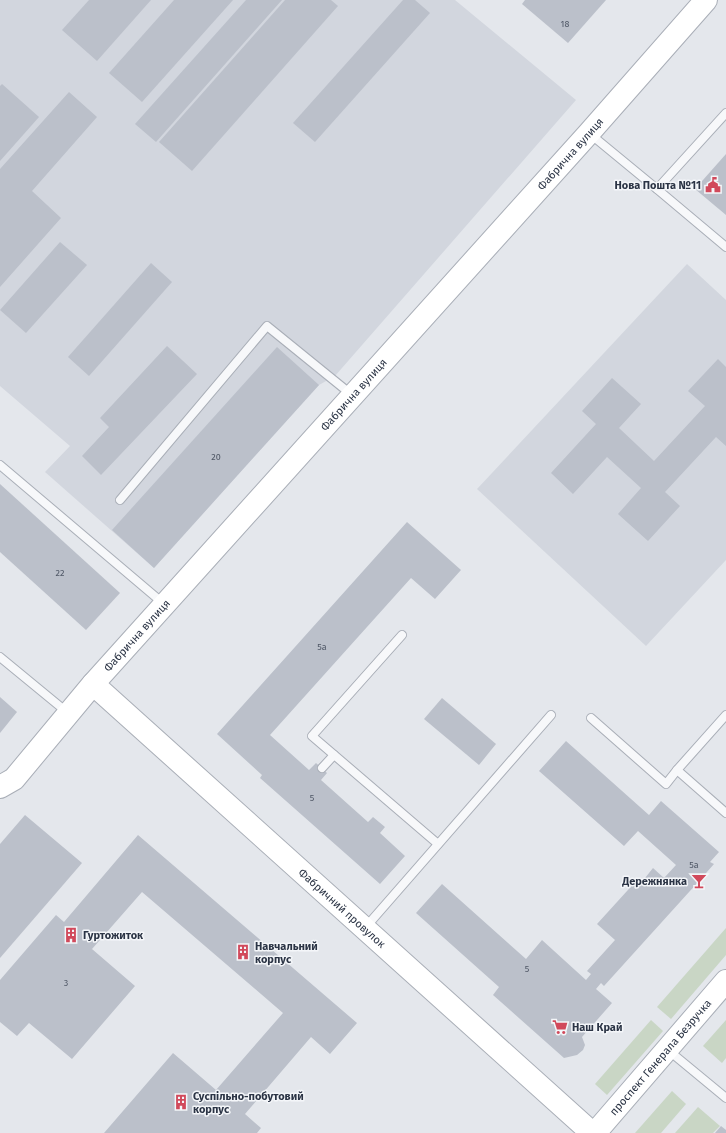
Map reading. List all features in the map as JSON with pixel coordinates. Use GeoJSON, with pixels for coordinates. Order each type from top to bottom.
{"type":"FeatureCollection","features":[{"type":"Feature","properties":{"kind":"street","name":"Фабрична вулиця"},"geometry":{"type":"LineString","coordinates":[[0,787],[14,779],[68,713],[164,604],[589,133],[706,0]]}},
{"type":"Feature","properties":{"kind":"street","name":"Фабричний провулок"},"geometry":{"type":"LineString","coordinates":[[93,684],[594,1133]]}},
{"type":"Feature","properties":{"kind":"street","name":"проспект Генерала Безручка"},"geometry":{"type":"LineString","coordinates":[[594,1133],[726,981]]}},
{"type":"Feature","properties":{"kind":"lane"},"geometry":{"type":"LineString","coordinates":[[657,189],[726,113]]}},
{"type":"Feature","properties":{"kind":"lane"},"geometry":{"type":"LineString","coordinates":[[589,133],[726,247]]}},
{"type":"Feature","properties":{"kind":"lane"},"geometry":{"type":"LineString","coordinates":[[120,500],[267,326],[352,395]]}},
{"type":"Feature","properties":{"kind":"lane"},"geometry":{"type":"LineString","coordinates":[[0,465],[164,604]]}},
{"type":"Feature","properties":{"kind":"lane"},"geometry":{"type":"LineString","coordinates":[[402,635],[312,736],[438,844]]}},
{"type":"Feature","properties":{"kind":"lane"},"geometry":{"type":"LineString","coordinates":[[0,657],[68,713]]}},
{"type":"Feature","properties":{"kind":"lane"},"geometry":{"type":"LineString","coordinates":[[365,929],[551,715]]}},
{"type":"Feature","properties":{"kind":"lane"},"geometry":{"type":"LineString","coordinates":[[591,718],[666,784],[726,715]]}},
{"type":"Feature","properties":{"kind":"lane"},"geometry":{"type":"LineString","coordinates":[[322,768],[334,755]]}},
{"type":"Feature","properties":{"kind":"lane"},"geometry":{"type":"LineString","coordinates":[[677,770],[726,813]]}},
{"type":"Feature","properties":{"kind":"lane"},"geometry":{"type":"LineString","coordinates":[[667,1049],[726,1098]]}},
{"type":"Feature","properties":{"kind":"shaded area"},"geometry":{"type":"Polygon","coordinates":[[[0,0],[455,0],[576,100],[335,376],[319,385],[154,568],[45,472],[70,446],[0,386],[0,0]]]}},
{"type":"Feature","properties":{"kind":"shaded area"},"geometry":{"type":"Polygon","coordinates":[[[687,264],[726,300],[726,560],[646,646],[477,489],[687,264]]]}},
{"type":"Feature","properties":{"kind":"green space"},"geometry":{"type":"Polygon","coordinates":[[[726,928],[726,955],[671,1019],[657,1007],[726,928]]]}},
{"type":"Feature","properties":{"kind":"green space"},"geometry":{"type":"Polygon","coordinates":[[[651,1020],[663,1031],[607,1095],[595,1084],[651,1020]]]}},
{"type":"Feature","properties":{"kind":"green space"},"geometry":{"type":"Polygon","coordinates":[[[726,1020],[726,1058],[722,1063],[703,1046],[726,1020]]]}},
{"type":"Feature","properties":{"kind":"green space"},"geometry":{"type":"Polygon","coordinates":[[[672,1091],[686,1104],[661,1133],[635,1133],[672,1091]]]}},
{"type":"Feature","properties":{"kind":"green space"},"geometry":{"type":"Polygon","coordinates":[[[698,1107],[720,1126],[713,1133],[675,1133],[698,1107]]]}},
{"type":"Feature","properties":{"kind":"building"},"geometry":{"type":"Polygon","coordinates":[[[89,0],[151,0],[97,61],[62,30],[89,0]]]}},
{"type":"Feature","properties":{"kind":"building"},"geometry":{"type":"Polygon","coordinates":[[[174,0],[233,0],[142,102],[109,73],[174,0]]]}},
{"type":"Feature","properties":{"kind":"building"},"geometry":{"type":"Polygon","coordinates":[[[246,0],[282,0],[156,142],[135,124],[246,0]]]}},
{"type":"Feature","properties":{"kind":"building"},"geometry":{"type":"Polygon","coordinates":[[[285,0],[331,0],[338,6],[192,171],[159,142],[285,0]]]}},
{"type":"Feature","properties":{"kind":"building"},"geometry":{"type":"Polygon","coordinates":[[[403,0],[415,0],[430,13],[315,142],[293,123],[403,0]]]}},
{"type":"Feature","properties":{"kind":"building"},"geometry":{"type":"Polygon","coordinates":[[[525,0],[606,0],[568,43],[522,4],[525,0]]]}},
{"type":"Feature","properties":{"kind":"building"},"geometry":{"type":"Polygon","coordinates":[[[2,84],[39,117],[0,161],[0,86],[2,84]]]}},
{"type":"Feature","properties":{"kind":"building"},"geometry":{"type":"Polygon","coordinates":[[[69,92],[97,117],[32,191],[61,218],[0,287],[0,169],[69,92]]]}},
{"type":"Feature","properties":{"kind":"building"},"geometry":{"type":"Polygon","coordinates":[[[726,154],[726,215],[695,189],[726,154]]]}},
{"type":"Feature","properties":{"kind":"building"},"geometry":{"type":"Polygon","coordinates":[[[60,242],[87,265],[26,333],[0,310],[60,242]]]}},
{"type":"Feature","properties":{"kind":"building"},"geometry":{"type":"Polygon","coordinates":[[[151,263],[172,282],[89,376],[68,357],[151,263]]]}},
{"type":"Feature","properties":{"kind":"building"},"geometry":{"type":"Polygon","coordinates":[[[167,346],[197,374],[101,475],[82,456],[109,427],[100,418],[167,346]]]}},
{"type":"Feature","properties":{"kind":"building"},"geometry":{"type":"Polygon","coordinates":[[[277,347],[319,385],[154,568],[112,530],[277,347]]]}},
{"type":"Feature","properties":{"kind":"building"},"geometry":{"type":"Polygon","coordinates":[[[718,359],[726,367],[726,446],[716,437],[665,492],[680,506],[648,541],[618,514],[641,488],[607,457],[573,494],[551,473],[596,424],[582,411],[612,378],[641,404],[619,428],[654,461],[705,406],[688,391],[718,359]]]}},
{"type":"Feature","properties":{"kind":"building"},"geometry":{"type":"Polygon","coordinates":[[[0,484],[120,593],[86,630],[0,552],[0,484]]]}},
{"type":"Feature","properties":{"kind":"building"},"geometry":{"type":"Polygon","coordinates":[[[407,522],[461,570],[435,599],[411,578],[270,735],[309,770],[316,763],[327,773],[321,780],[368,822],[373,817],[385,827],[380,833],[405,856],[380,884],[260,778],[262,775],[217,734],[407,522]]]}},
{"type":"Feature","properties":{"kind":"building"},"geometry":{"type":"Polygon","coordinates":[[[0,697],[17,712],[0,733],[0,697]]]}},
{"type":"Feature","properties":{"kind":"building"},"geometry":{"type":"Polygon","coordinates":[[[442,698],[496,744],[479,765],[424,719],[442,698]]]}},
{"type":"Feature","properties":{"kind":"building"},"geometry":{"type":"Polygon","coordinates":[[[566,741],[649,815],[661,801],[719,852],[710,862],[714,864],[699,881],[604,986],[601,983],[596,989],[612,1003],[582,1037],[585,1045],[583,1050],[577,1055],[564,1058],[493,995],[499,987],[416,913],[442,884],[526,959],[542,940],[586,980],[591,974],[587,971],[615,940],[597,924],[637,880],[641,883],[653,868],[664,878],[676,865],[638,831],[624,846],[539,771],[566,741]]]}},
{"type":"Feature","properties":{"kind":"building"},"geometry":{"type":"Polygon","coordinates":[[[25,815],[82,863],[0,958],[0,844],[25,815]]]}},
{"type":"Feature","properties":{"kind":"building"},"geometry":{"type":"Polygon","coordinates":[[[138,835],[357,1023],[330,1054],[311,1037],[245,1114],[261,1128],[257,1133],[104,1133],[173,1053],[216,1090],[283,1013],[142,892],[92,949],[135,986],[72,1059],[29,1023],[17,1036],[0,1022],[0,980],[56,915],[64,922],[138,835]]]}},
{"type":"Feature","properties":{"kind":"building"},"geometry":{"type":"Polygon","coordinates":[[[721,1126],[726,1130],[726,1133],[715,1133],[721,1126]]]}},
{"type":"Feature","properties":{"kind":"place","name":"Нова Пошта №11"},"geometry":{"type":"Point","coordinates":[713,185]}},
{"type":"Feature","properties":{"kind":"place","name":"Дережнянка"},"geometry":{"type":"Point","coordinates":[699,881]}},
{"type":"Feature","properties":{"kind":"place","name":"Гуртожиток"},"geometry":{"type":"Point","coordinates":[71,935]}},
{"type":"Feature","properties":{"kind":"place","name":"Навчальний корпус"},"geometry":{"type":"Point","coordinates":[243,952]}},
{"type":"Feature","properties":{"kind":"place","name":"Наш Край"},"geometry":{"type":"Point","coordinates":[560,1027]}},
{"type":"Feature","properties":{"kind":"place","name":"Суспільно-побутовий корпус"},"geometry":{"type":"Point","coordinates":[181,1102]}}]}
